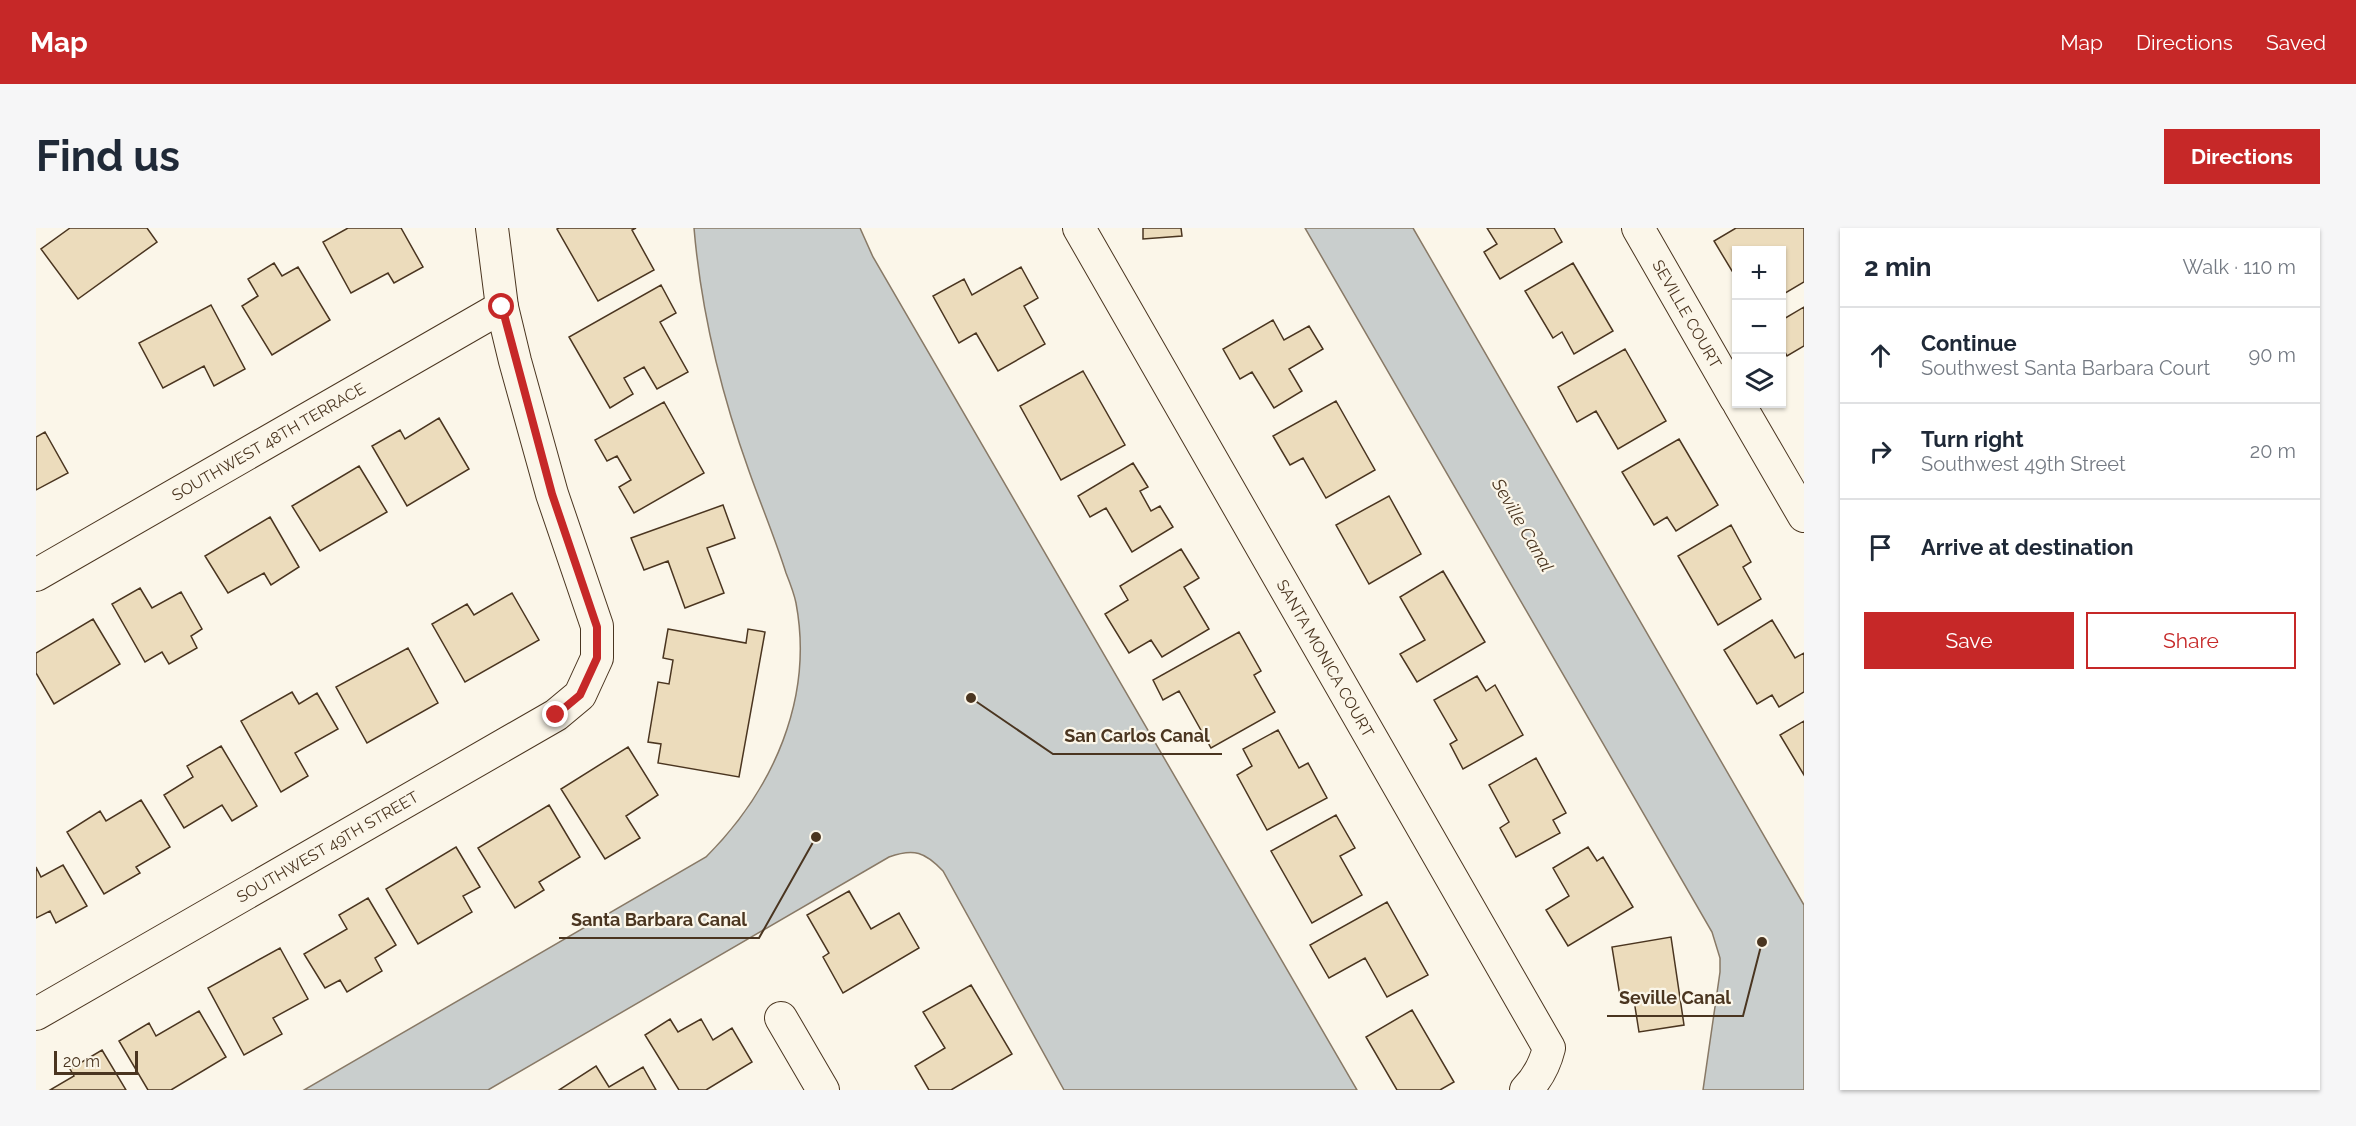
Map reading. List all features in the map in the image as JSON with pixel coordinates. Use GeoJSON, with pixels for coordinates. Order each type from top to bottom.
{"type":"FeatureCollection","features":[{"type":"Feature","properties":{"kind":"street"},"geometry":{"type":"LineString","coordinates":[[492,228],[502,307]]}},
{"type":"Feature","properties":{"kind":"street","name":"SANTA MONICA COURT"},"geometry":{"type":"LineString","coordinates":[[1079,228],[1549,1047],[1544,1066],[1526,1090]]}},
{"type":"Feature","properties":{"kind":"street","name":"SEVILLE COURT"},"geometry":{"type":"LineString","coordinates":[[1638,228],[1732,390]]}},
{"type":"Feature","properties":{"kind":"street","name":"SOUTHWEST 48TH TERRACE"},"geometry":{"type":"LineString","coordinates":[[36,575],[502,307]]}},
{"type":"Feature","properties":{"kind":"street","name":"SOUTHWEST 49TH STREET"},"geometry":{"type":"LineString","coordinates":[[36,1014],[556,715],[580,695],[597,658],[597,627],[552,494],[502,307]]}},
{"type":"Feature","properties":{"kind":"street"},"geometry":{"type":"LineString","coordinates":[[1741,408],[1804,516]]}},
{"type":"Feature","properties":{"kind":"street"},"geometry":{"type":"LineString","coordinates":[[782,1018],[823,1090]]}},
{"type":"Feature","properties":{"kind":"water"},"geometry":{"type":"Polygon","coordinates":[[[694,228],[860,228],[873,257],[1357,1090],[1064,1090],[943,871],[925,856],[912,852],[889,857],[488,1090],[304,1090],[706,857],[751,803],[769,773],[783,741],[793,708],[799,674],[800,639],[796,603],[739,442],[721,381],[707,320],[694,228]]]}},
{"type":"Feature","properties":{"kind":"water"},"geometry":{"type":"Polygon","coordinates":[[[1305,228],[1413,228],[1804,905],[1804,1090],[1703,1090],[1720,972],[1720,958],[1712,932],[1305,228]]]}},
{"type":"Feature","properties":{"kind":"building"},"geometry":{"type":"Polygon","coordinates":[[[70,228],[147,228],[157,242],[78,299],[41,249],[70,228]]]}},
{"type":"Feature","properties":{"kind":"building"},"geometry":{"type":"Polygon","coordinates":[[[348,228],[401,228],[423,267],[394,283],[388,273],[351,293],[323,242],[348,228]]]}},
{"type":"Feature","properties":{"kind":"building"},"geometry":{"type":"Polygon","coordinates":[[[636,228],[632,230],[654,270],[598,301],[557,229],[636,228]]]}},
{"type":"Feature","properties":{"kind":"building"},"geometry":{"type":"Polygon","coordinates":[[[1143,228],[1181,228],[1182,236],[1143,239],[1143,228]]]}},
{"type":"Feature","properties":{"kind":"building"},"geometry":{"type":"Polygon","coordinates":[[[1487,228],[1554,228],[1562,242],[1500,279],[1484,252],[1497,244],[1487,228]]]}},
{"type":"Feature","properties":{"kind":"building"},"geometry":{"type":"Polygon","coordinates":[[[1736,228],[1804,228],[1804,282],[1786,293],[1786,246],[1732,246],[1732,271],[1714,241],[1736,228]]]}},
{"type":"Feature","properties":{"kind":"building"},"geometry":{"type":"Polygon","coordinates":[[[274,263],[282,276],[298,267],[330,320],[272,355],[242,306],[258,296],[248,279],[274,263]]]}},
{"type":"Feature","properties":{"kind":"building"},"geometry":{"type":"Polygon","coordinates":[[[1573,263],[1613,331],[1574,354],[1562,332],[1553,338],[1525,291],[1573,263]]]}},
{"type":"Feature","properties":{"kind":"building"},"geometry":{"type":"Polygon","coordinates":[[[1021,267],[1038,298],[1024,306],[1045,344],[998,371],[976,333],[959,343],[933,296],[964,279],[972,295],[1021,267]]]}},
{"type":"Feature","properties":{"kind":"building"},"geometry":{"type":"Polygon","coordinates":[[[661,285],[676,313],[660,322],[688,372],[657,389],[644,367],[624,378],[633,394],[610,408],[569,337],[661,285]]]}},
{"type":"Feature","properties":{"kind":"building"},"geometry":{"type":"Polygon","coordinates":[[[211,305],[245,369],[214,386],[204,366],[163,388],[139,343],[211,305]]]}},
{"type":"Feature","properties":{"kind":"building"},"geometry":{"type":"Polygon","coordinates":[[[1804,307],[1804,346],[1787,356],[1786,354],[1786,318],[1804,307]]]}},
{"type":"Feature","properties":{"kind":"building"},"geometry":{"type":"Polygon","coordinates":[[[1273,320],[1284,340],[1309,326],[1323,349],[1289,369],[1302,391],[1274,408],[1252,372],[1240,379],[1223,349],[1273,320]]]}},
{"type":"Feature","properties":{"kind":"building"},"geometry":{"type":"Polygon","coordinates":[[[1625,349],[1666,421],[1618,449],[1596,411],[1577,422],[1558,387],[1625,349]]]}},
{"type":"Feature","properties":{"kind":"building"},"geometry":{"type":"Polygon","coordinates":[[[1083,371],[1125,445],[1061,480],[1020,406],[1083,371]]]}},
{"type":"Feature","properties":{"kind":"building"},"geometry":{"type":"Polygon","coordinates":[[[1336,401],[1375,470],[1326,498],[1303,458],[1290,465],[1273,436],[1336,401]]]}},
{"type":"Feature","properties":{"kind":"building"},"geometry":{"type":"Polygon","coordinates":[[[664,402],[704,473],[634,513],[619,487],[631,480],[617,456],[607,461],[595,440],[664,402]]]}},
{"type":"Feature","properties":{"kind":"building"},"geometry":{"type":"Polygon","coordinates":[[[439,418],[469,469],[407,506],[372,446],[400,430],[405,439],[439,418]]]}},
{"type":"Feature","properties":{"kind":"building"},"geometry":{"type":"Polygon","coordinates":[[[45,432],[68,473],[36,490],[36,437],[45,432]]]}},
{"type":"Feature","properties":{"kind":"building"},"geometry":{"type":"Polygon","coordinates":[[[1679,439],[1718,505],[1676,531],[1667,517],[1654,525],[1622,472],[1679,439]]]}},
{"type":"Feature","properties":{"kind":"building"},"geometry":{"type":"Polygon","coordinates":[[[1133,463],[1148,487],[1140,491],[1151,511],[1160,506],[1173,527],[1132,552],[1106,508],[1090,517],[1078,496],[1133,463]]]}},
{"type":"Feature","properties":{"kind":"building"},"geometry":{"type":"Polygon","coordinates":[[[359,466],[387,512],[320,551],[292,506],[359,466]]]}},
{"type":"Feature","properties":{"kind":"building"},"geometry":{"type":"Polygon","coordinates":[[[1389,496],[1421,554],[1369,584],[1336,525],[1389,496]]]}},
{"type":"Feature","properties":{"kind":"building"},"geometry":{"type":"Polygon","coordinates":[[[723,505],[735,538],[707,548],[724,593],[685,608],[668,561],[644,570],[631,538],[723,505]]]}},
{"type":"Feature","properties":{"kind":"building"},"geometry":{"type":"Polygon","coordinates":[[[270,517],[299,567],[271,585],[264,573],[228,593],[205,556],[270,517]]]}},
{"type":"Feature","properties":{"kind":"building"},"geometry":{"type":"Polygon","coordinates":[[[1731,525],[1751,562],[1743,567],[1761,599],[1718,625],[1678,556],[1731,525]]]}},
{"type":"Feature","properties":{"kind":"building"},"geometry":{"type":"Polygon","coordinates":[[[1181,549],[1199,578],[1184,587],[1209,629],[1162,657],[1151,640],[1129,653],[1105,614],[1128,600],[1120,586],[1181,549]]]}},
{"type":"Feature","properties":{"kind":"building"},"geometry":{"type":"Polygon","coordinates":[[[1443,571],[1485,642],[1417,682],[1400,654],[1425,640],[1400,597],[1443,571]]]}},
{"type":"Feature","properties":{"kind":"building"},"geometry":{"type":"Polygon","coordinates":[[[140,588],[152,608],[181,592],[202,629],[191,636],[197,648],[169,664],[162,652],[145,662],[112,604],[140,588]]]}},
{"type":"Feature","properties":{"kind":"building"},"geometry":{"type":"Polygon","coordinates":[[[512,593],[539,640],[465,682],[432,624],[467,604],[474,615],[512,593]]]}},
{"type":"Feature","properties":{"kind":"building"},"geometry":{"type":"Polygon","coordinates":[[[93,619],[120,664],[54,704],[36,673],[36,653],[93,619]]]}},
{"type":"Feature","properties":{"kind":"building"},"geometry":{"type":"Polygon","coordinates":[[[1772,620],[1795,658],[1804,653],[1804,692],[1779,707],[1772,695],[1757,704],[1724,650],[1772,620]]]}},
{"type":"Feature","properties":{"kind":"building"},"geometry":{"type":"Polygon","coordinates":[[[668,629],[746,643],[748,629],[765,632],[739,777],[658,763],[661,744],[648,742],[658,682],[669,684],[673,660],[663,658],[668,629]]]}},
{"type":"Feature","properties":{"kind":"building"},"geometry":{"type":"Polygon","coordinates":[[[1239,632],[1261,671],[1254,675],[1275,712],[1211,748],[1179,691],[1163,700],[1153,680],[1239,632]]]}},
{"type":"Feature","properties":{"kind":"building"},"geometry":{"type":"Polygon","coordinates":[[[408,648],[438,703],[367,743],[336,687],[408,648]]]}},
{"type":"Feature","properties":{"kind":"building"},"geometry":{"type":"Polygon","coordinates":[[[1477,676],[1486,691],[1495,685],[1523,735],[1463,769],[1450,744],[1457,740],[1434,700],[1477,676]]]}},
{"type":"Feature","properties":{"kind":"building"},"geometry":{"type":"Polygon","coordinates":[[[292,692],[299,704],[317,693],[338,729],[295,753],[308,776],[281,792],[241,721],[292,692]]]}},
{"type":"Feature","properties":{"kind":"building"},"geometry":{"type":"Polygon","coordinates":[[[1804,721],[1804,775],[1780,735],[1804,721]]]}},
{"type":"Feature","properties":{"kind":"building"},"geometry":{"type":"Polygon","coordinates":[[[1278,730],[1299,768],[1308,763],[1327,798],[1267,830],[1237,775],[1252,766],[1243,749],[1278,730]]]}},
{"type":"Feature","properties":{"kind":"building"},"geometry":{"type":"Polygon","coordinates":[[[221,746],[257,806],[232,821],[222,805],[184,828],[164,795],[193,777],[187,766],[221,746]]]}},
{"type":"Feature","properties":{"kind":"building"},"geometry":{"type":"Polygon","coordinates":[[[628,747],[658,795],[626,816],[640,838],[605,859],[561,789],[628,747]]]}},
{"type":"Feature","properties":{"kind":"building"},"geometry":{"type":"Polygon","coordinates":[[[1536,758],[1566,813],[1553,820],[1560,833],[1516,857],[1500,828],[1509,822],[1489,785],[1536,758]]]}},
{"type":"Feature","properties":{"kind":"building"},"geometry":{"type":"Polygon","coordinates":[[[141,800],[170,847],[136,867],[140,873],[104,894],[67,832],[100,811],[106,821],[141,800]]]}},
{"type":"Feature","properties":{"kind":"building"},"geometry":{"type":"Polygon","coordinates":[[[549,805],[580,857],[539,882],[544,890],[515,908],[478,848],[549,805]]]}},
{"type":"Feature","properties":{"kind":"building"},"geometry":{"type":"Polygon","coordinates":[[[1336,815],[1355,848],[1340,856],[1362,895],[1312,923],[1271,851],[1336,815]]]}},
{"type":"Feature","properties":{"kind":"building"},"geometry":{"type":"Polygon","coordinates":[[[456,847],[480,887],[463,896],[472,912],[418,944],[386,889],[456,847]]]}},
{"type":"Feature","properties":{"kind":"building"},"geometry":{"type":"Polygon","coordinates":[[[1588,847],[1597,861],[1603,857],[1633,907],[1568,946],[1546,910],[1569,896],[1553,868],[1588,847]]]}},
{"type":"Feature","properties":{"kind":"building"},"geometry":{"type":"Polygon","coordinates":[[[63,865],[87,906],[56,923],[50,911],[36,918],[36,867],[41,877],[63,865]]]}},
{"type":"Feature","properties":{"kind":"building"},"geometry":{"type":"Polygon","coordinates":[[[849,891],[871,929],[899,913],[919,948],[843,993],[823,957],[829,953],[807,915],[849,891]]]}},
{"type":"Feature","properties":{"kind":"building"},"geometry":{"type":"Polygon","coordinates":[[[368,898],[396,945],[375,958],[382,971],[347,992],[340,980],[325,988],[304,954],[347,929],[339,915],[368,898]]]}},
{"type":"Feature","properties":{"kind":"building"},"geometry":{"type":"Polygon","coordinates":[[[1387,902],[1428,975],[1387,997],[1365,958],[1329,978],[1310,945],[1387,902]]]}},
{"type":"Feature","properties":{"kind":"building"},"geometry":{"type":"Polygon","coordinates":[[[1671,937],[1684,1025],[1639,1032],[1633,994],[1620,996],[1612,947],[1671,937]]]}},
{"type":"Feature","properties":{"kind":"building"},"geometry":{"type":"Polygon","coordinates":[[[280,948],[308,999],[273,1018],[282,1034],[244,1055],[208,988],[280,948]]]}},
{"type":"Feature","properties":{"kind":"building"},"geometry":{"type":"Polygon","coordinates":[[[971,985],[1012,1054],[951,1090],[929,1090],[915,1066],[945,1048],[923,1012],[971,985]]]}},
{"type":"Feature","properties":{"kind":"building"},"geometry":{"type":"Polygon","coordinates":[[[1412,1010],[1454,1082],[1440,1090],[1397,1090],[1366,1037],[1412,1010]]]}},
{"type":"Feature","properties":{"kind":"building"},"geometry":{"type":"Polygon","coordinates":[[[199,1011],[226,1057],[171,1090],[148,1090],[119,1041],[149,1023],[156,1036],[199,1011]]]}},
{"type":"Feature","properties":{"kind":"building"},"geometry":{"type":"Polygon","coordinates":[[[670,1019],[678,1032],[701,1019],[713,1040],[732,1028],[752,1062],[706,1090],[679,1090],[645,1035],[670,1019]]]}},
{"type":"Feature","properties":{"kind":"building"},"geometry":{"type":"Polygon","coordinates":[[[102,1050],[126,1090],[50,1090],[74,1076],[70,1069],[102,1050]]]}},
{"type":"Feature","properties":{"kind":"building"},"geometry":{"type":"Polygon","coordinates":[[[596,1066],[609,1087],[643,1067],[656,1090],[559,1090],[596,1066]]]}},
{"type":"Feature","properties":{"kind":"place","name":"San Carlos Canal"},"geometry":{"type":"Point","coordinates":[971,698]}},
{"type":"Feature","properties":{"kind":"place","name":"Santa Barbara Canal"},"geometry":{"type":"Point","coordinates":[816,837]}},
{"type":"Feature","properties":{"kind":"place","name":"Seville Canal"},"geometry":{"type":"Point","coordinates":[1762,942]}},
{"type":"Feature","properties":{"kind":"route"},"geometry":{"type":"LineString","coordinates":[[502,307],[552,494],[597,627],[597,658],[580,695],[556,715]]}}]}
